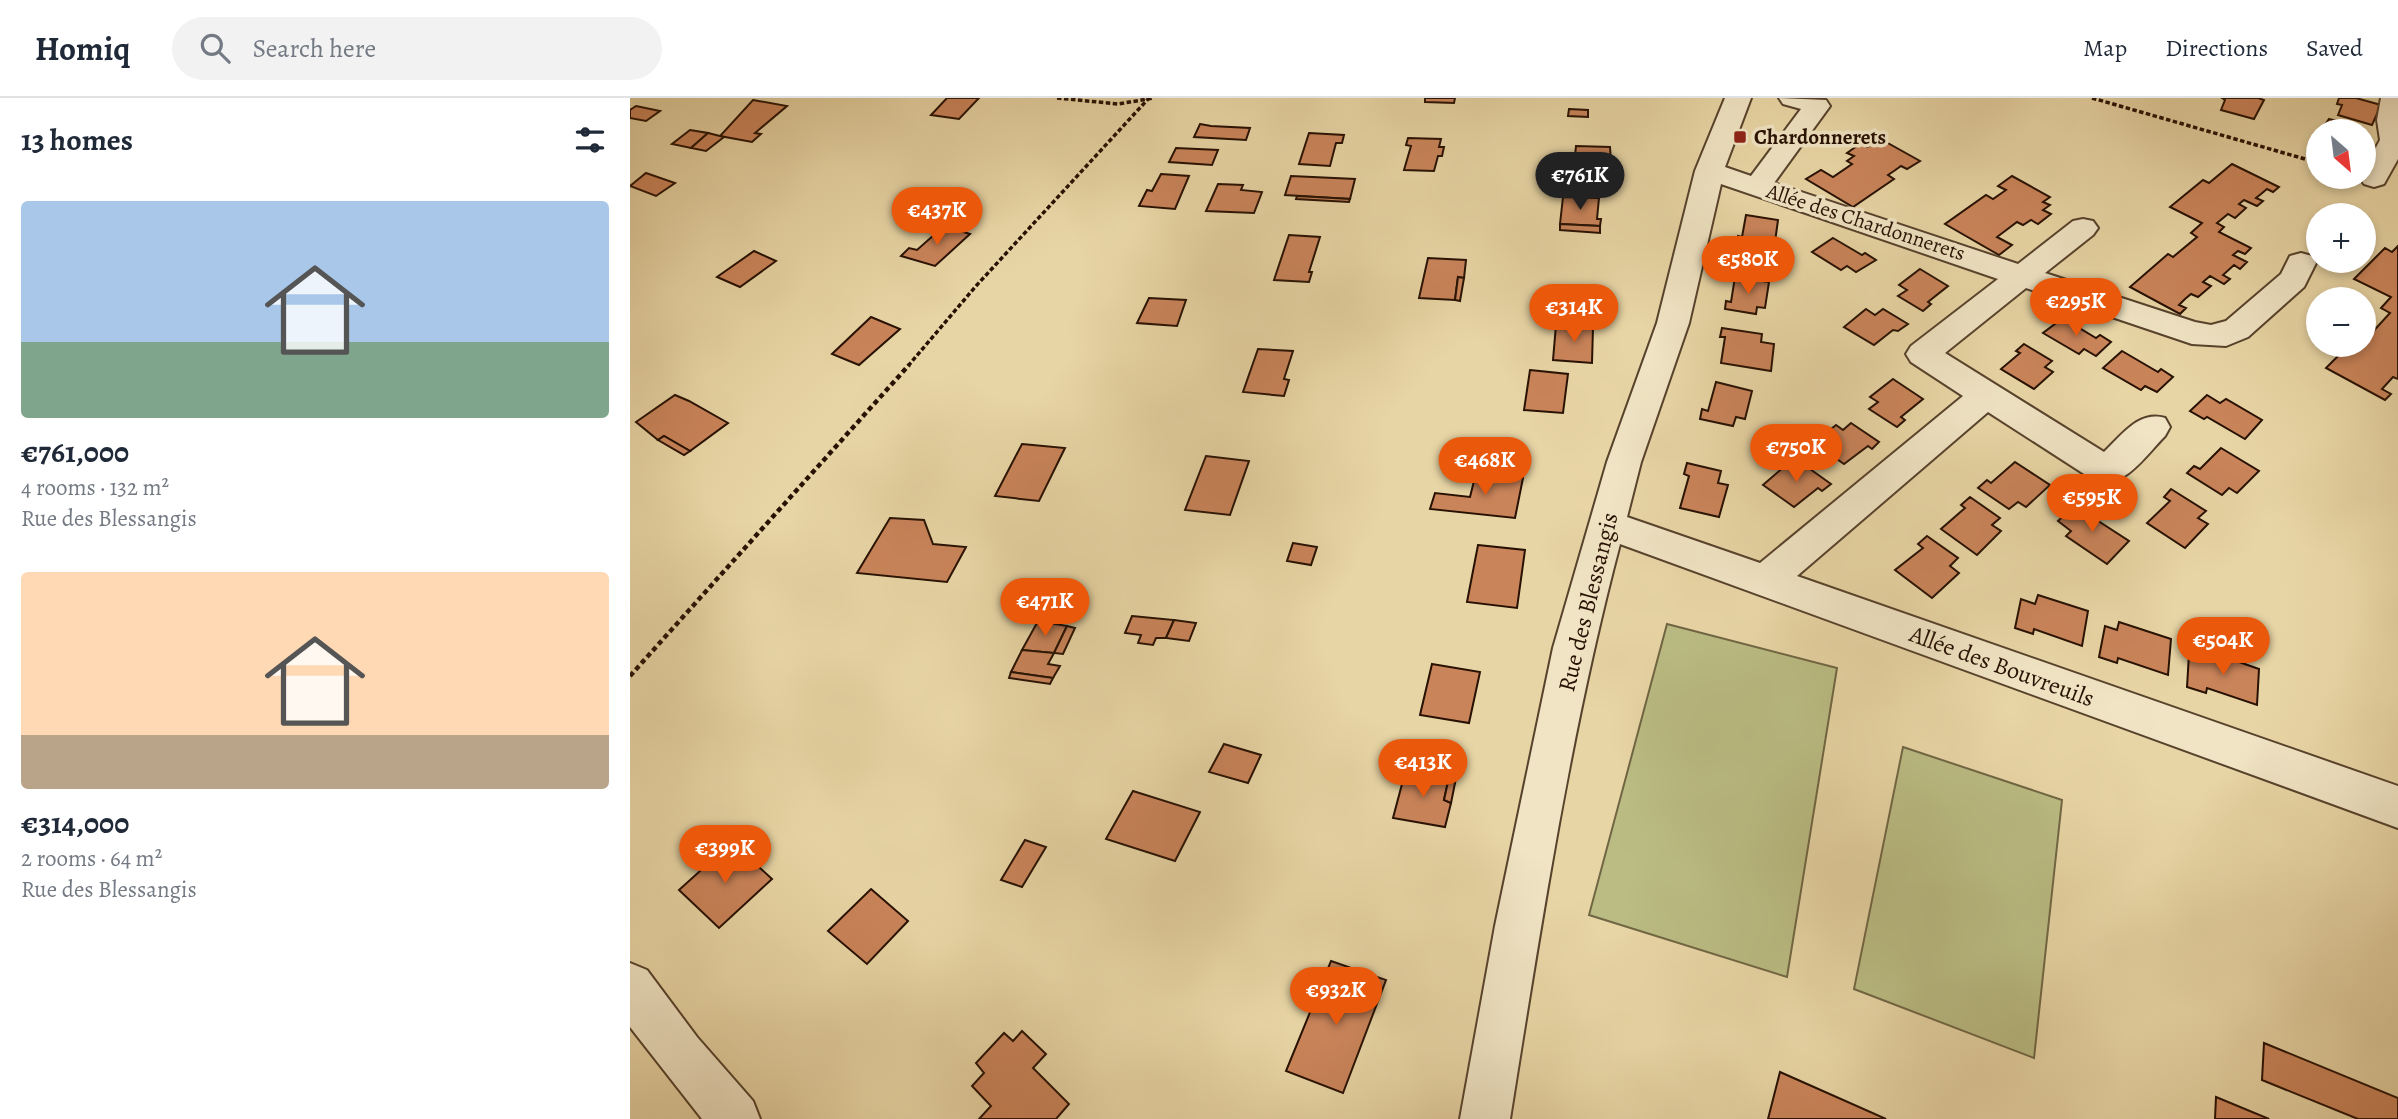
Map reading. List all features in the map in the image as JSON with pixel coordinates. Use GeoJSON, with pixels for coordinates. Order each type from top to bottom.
{"type":"FeatureCollection","features":[{"type":"Feature","properties":{"kind":"street","name":"Rue des Blessangis"},"geometry":{"type":"LineString","coordinates":[[1485,1119],[1518,926],[1573,648],[1624,462],[1673,323],[1709,171],[1738,98]]}},
{"type":"Feature","properties":{"kind":"street"},"geometry":{"type":"LineString","coordinates":[[1757,187],[1817,106],[1792,98]]}},
{"type":"Feature","properties":{"kind":"street"},"geometry":{"type":"LineString","coordinates":[[2376,174],[2394,140],[2390,120],[2394,98]]}},
{"type":"Feature","properties":{"kind":"street","name":"Allée des Chardonnerets"},"geometry":{"type":"LineString","coordinates":[[1709,171],[2192,333],[2211,336],[2225,335],[2237,329],[2293,280],[2301,263]]}},
{"type":"Feature","properties":{"kind":"street"},"geometry":{"type":"LineString","coordinates":[[2082,228],[1922,354],[2107,471],[2153,427]]}},
{"type":"Feature","properties":{"kind":"street"},"geometry":{"type":"LineString","coordinates":[[1765,581],[1986,395]]}},
{"type":"Feature","properties":{"kind":"street","name":"Allée des Bouvreuils"},"geometry":{"type":"LineString","coordinates":[[1606,524],[2398,807]]}},
{"type":"Feature","properties":{"kind":"street"},"geometry":{"type":"LineString","coordinates":[[630,987],[680,1054],[735,1119]]}},
{"type":"Feature","properties":{"kind":"path"},"geometry":{"type":"LineString","coordinates":[[1057,98],[1108,105],[1133,105],[1150,99]]}},
{"type":"Feature","properties":{"kind":"path"},"geometry":{"type":"LineString","coordinates":[[2092,98],[2306,159]]}},
{"type":"Feature","properties":{"kind":"path"},"geometry":{"type":"LineString","coordinates":[[630,676],[883,396],[976,286],[1150,99]]}},
{"type":"Feature","properties":{"kind":"green space"},"geometry":{"type":"Polygon","coordinates":[[[1667,624],[1837,668],[1787,977],[1589,915],[1667,624]]]}},
{"type":"Feature","properties":{"kind":"green space"},"geometry":{"type":"Polygon","coordinates":[[[1903,747],[2062,800],[2034,1058],[1854,989],[1903,747]]]}},
{"type":"Feature","properties":{"kind":"building"},"geometry":{"type":"Polygon","coordinates":[[[947,98],[979,98],[959,119],[931,115],[947,98]]]}},
{"type":"Feature","properties":{"kind":"building"},"geometry":{"type":"Polygon","coordinates":[[[1425,98],[1455,98],[1454,103],[1425,102],[1425,98]]]}},
{"type":"Feature","properties":{"kind":"building"},"geometry":{"type":"Polygon","coordinates":[[[2222,98],[2264,100],[2254,119],[2221,110],[2225,100],[2222,98]]]}},
{"type":"Feature","properties":{"kind":"building"},"geometry":{"type":"Polygon","coordinates":[[[2339,98],[2356,98],[2381,105],[2375,119],[2352,119],[2338,115],[2342,105],[2337,104],[2339,98]]]}},
{"type":"Feature","properties":{"kind":"building"},"geometry":{"type":"Polygon","coordinates":[[[753,100],[787,106],[755,133],[761,134],[752,142],[720,136],[753,100]]]}},
{"type":"Feature","properties":{"kind":"building"},"geometry":{"type":"Polygon","coordinates":[[[636,106],[660,111],[646,121],[630,118],[630,110],[636,106]]]}},
{"type":"Feature","properties":{"kind":"building"},"geometry":{"type":"Polygon","coordinates":[[[1569,109],[1588,110],[1588,117],[1568,116],[1569,109]]]}},
{"type":"Feature","properties":{"kind":"building"},"geometry":{"type":"Polygon","coordinates":[[[1200,124],[1250,128],[1246,140],[1194,137],[1200,124]]]}},
{"type":"Feature","properties":{"kind":"building"},"geometry":{"type":"Polygon","coordinates":[[[690,130],[708,133],[691,148],[672,144],[690,130]]]}},
{"type":"Feature","properties":{"kind":"building"},"geometry":{"type":"Polygon","coordinates":[[[708,133],[724,137],[706,151],[691,148],[708,133]]]}},
{"type":"Feature","properties":{"kind":"building"},"geometry":{"type":"Polygon","coordinates":[[[1309,133],[1344,135],[1342,143],[1336,143],[1330,166],[1299,164],[1309,133]]]}},
{"type":"Feature","properties":{"kind":"building"},"geometry":{"type":"Polygon","coordinates":[[[1408,138],[1441,139],[1439,147],[1444,147],[1434,171],[1404,170],[1411,146],[1406,145],[1408,138]]]}},
{"type":"Feature","properties":{"kind":"building"},"geometry":{"type":"Polygon","coordinates":[[[1886,142],[1920,161],[1907,169],[1901,166],[1888,175],[1894,179],[1853,207],[1806,179],[1821,170],[1833,177],[1852,164],[1847,161],[1854,156],[1847,153],[1854,148],[1861,144],[1867,147],[1875,143],[1880,146],[1886,142]]]}},
{"type":"Feature","properties":{"kind":"building"},"geometry":{"type":"Polygon","coordinates":[[[1576,146],[1610,147],[1612,178],[1573,176],[1576,146]]]}},
{"type":"Feature","properties":{"kind":"building"},"geometry":{"type":"Polygon","coordinates":[[[1176,148],[1218,150],[1212,165],[1169,162],[1176,148]]]}},
{"type":"Feature","properties":{"kind":"building"},"geometry":{"type":"Polygon","coordinates":[[[2232,164],[2279,187],[2273,192],[2267,189],[2256,198],[2263,201],[2257,206],[2244,200],[2239,204],[2246,208],[2235,218],[2228,214],[2217,223],[2224,227],[2219,232],[2251,248],[2245,254],[2238,251],[2233,255],[2247,262],[2240,269],[2234,265],[2223,275],[2230,279],[2224,284],[2210,276],[2203,282],[2211,286],[2198,297],[2191,294],[2185,299],[2179,305],[2186,308],[2180,314],[2130,287],[2168,254],[2173,257],[2197,237],[2191,233],[2202,223],[2170,207],[2203,180],[2209,183],[2232,164]]]}},
{"type":"Feature","properties":{"kind":"building"},"geometry":{"type":"Polygon","coordinates":[[[646,173],[675,183],[656,196],[630,186],[646,173]]]}},
{"type":"Feature","properties":{"kind":"building"},"geometry":{"type":"Polygon","coordinates":[[[1161,174],[1189,176],[1175,209],[1139,206],[1147,190],[1152,191],[1161,174]]]}},
{"type":"Feature","properties":{"kind":"building"},"geometry":{"type":"Polygon","coordinates":[[[1291,176],[1355,179],[1350,199],[1285,195],[1291,176]]]}},
{"type":"Feature","properties":{"kind":"building"},"geometry":{"type":"Polygon","coordinates":[[[2012,176],[2050,197],[2043,202],[2050,205],[2043,210],[2051,214],[2038,224],[2031,220],[2023,225],[2017,222],[1997,237],[2012,245],[1999,255],[1945,224],[1986,195],[1993,199],[2006,190],[1998,186],[2012,176]]]}},
{"type":"Feature","properties":{"kind":"building"},"geometry":{"type":"Polygon","coordinates":[[[1218,184],[1243,185],[1241,190],[1262,192],[1254,213],[1206,211],[1218,184]]]}},
{"type":"Feature","properties":{"kind":"building"},"geometry":{"type":"Polygon","coordinates":[[[1297,196],[1350,199],[1349,202],[1296,199],[1297,196]]]}},
{"type":"Feature","properties":{"kind":"building"},"geometry":{"type":"Polygon","coordinates":[[[1563,197],[1599,198],[1597,219],[1601,219],[1600,226],[1560,224],[1563,197]]]}},
{"type":"Feature","properties":{"kind":"building"},"geometry":{"type":"Polygon","coordinates":[[[1746,215],[1778,220],[1775,242],[1768,241],[1766,248],[1736,244],[1738,236],[1742,237],[1746,215]]]}},
{"type":"Feature","properties":{"kind":"building"},"geometry":{"type":"Polygon","coordinates":[[[1560,224],[1600,226],[1600,233],[1560,230],[1560,224]]]}},
{"type":"Feature","properties":{"kind":"building"},"geometry":{"type":"Polygon","coordinates":[[[944,226],[970,234],[935,266],[901,256],[909,248],[917,250],[944,226]]]}},
{"type":"Feature","properties":{"kind":"building"},"geometry":{"type":"Polygon","coordinates":[[[1289,235],[1320,237],[1309,272],[1312,272],[1309,282],[1274,280],[1289,235]]]}},
{"type":"Feature","properties":{"kind":"building"},"geometry":{"type":"Polygon","coordinates":[[[1833,238],[1876,260],[1856,272],[1847,266],[1841,270],[1812,252],[1833,238]]]}},
{"type":"Feature","properties":{"kind":"building"},"geometry":{"type":"Polygon","coordinates":[[[2398,246],[2398,379],[2393,377],[2382,389],[2391,394],[2385,400],[2326,368],[2337,357],[2376,357],[2376,328],[2390,313],[2381,308],[2391,297],[2376,290],[2376,287],[2354,279],[2360,273],[2376,273],[2376,257],[2385,248],[2392,252],[2398,246]]]}},
{"type":"Feature","properties":{"kind":"building"},"geometry":{"type":"Polygon","coordinates":[[[754,251],[776,261],[740,287],[717,277],[754,251]]]}},
{"type":"Feature","properties":{"kind":"building"},"geometry":{"type":"Polygon","coordinates":[[[1428,258],[1466,260],[1464,278],[1458,277],[1455,300],[1419,298],[1428,258]]]}},
{"type":"Feature","properties":{"kind":"building"},"geometry":{"type":"Polygon","coordinates":[[[1920,269],[1948,286],[1928,302],[1931,304],[1923,311],[1898,296],[1907,290],[1899,285],[1920,269]]]}},
{"type":"Feature","properties":{"kind":"building"},"geometry":{"type":"Polygon","coordinates":[[[1458,277],[1464,278],[1460,301],[1455,300],[1458,277]]]}},
{"type":"Feature","properties":{"kind":"building"},"geometry":{"type":"Polygon","coordinates":[[[1735,277],[1769,282],[1765,308],[1757,307],[1756,314],[1725,309],[1726,301],[1731,302],[1735,277]]]}},
{"type":"Feature","properties":{"kind":"building"},"geometry":{"type":"Polygon","coordinates":[[[1149,298],[1186,300],[1177,326],[1137,323],[1149,298]]]}},
{"type":"Feature","properties":{"kind":"building"},"geometry":{"type":"Polygon","coordinates":[[[1866,309],[1875,315],[1883,309],[1908,324],[1898,331],[1893,330],[1874,345],[1844,327],[1866,309]]]}},
{"type":"Feature","properties":{"kind":"building"},"geometry":{"type":"Polygon","coordinates":[[[871,317],[900,329],[859,365],[832,354],[871,317]]]}},
{"type":"Feature","properties":{"kind":"building"},"geometry":{"type":"Polygon","coordinates":[[[2063,318],[2096,338],[2100,335],[2111,342],[2096,356],[2084,349],[2079,354],[2043,333],[2063,318]]]}},
{"type":"Feature","properties":{"kind":"building"},"geometry":{"type":"Polygon","coordinates":[[[1556,325],[1593,327],[1592,363],[1553,360],[1556,325]]]}},
{"type":"Feature","properties":{"kind":"building"},"geometry":{"type":"Polygon","coordinates":[[[1722,328],[1762,334],[1761,342],[1774,344],[1771,371],[1721,363],[1725,337],[1720,337],[1722,328]]]}},
{"type":"Feature","properties":{"kind":"building"},"geometry":{"type":"Polygon","coordinates":[[[2024,344],[2052,361],[2045,367],[2053,372],[2034,389],[2001,369],[2020,353],[2016,351],[2024,344]]]}},
{"type":"Feature","properties":{"kind":"building"},"geometry":{"type":"Polygon","coordinates":[[[1258,349],[1293,351],[1284,379],[1289,380],[1284,396],[1243,392],[1258,349]]]}},
{"type":"Feature","properties":{"kind":"building"},"geometry":{"type":"Polygon","coordinates":[[[2122,351],[2158,372],[2161,369],[2173,377],[2157,392],[2145,386],[2141,390],[2103,368],[2122,351]]]}},
{"type":"Feature","properties":{"kind":"building"},"geometry":{"type":"Polygon","coordinates":[[[1530,370],[1568,374],[1563,413],[1524,410],[1530,370]]]}},
{"type":"Feature","properties":{"kind":"building"},"geometry":{"type":"Polygon","coordinates":[[[1893,379],[1923,399],[1901,417],[1905,420],[1897,427],[1869,409],[1878,402],[1870,397],[1893,379]]]}},
{"type":"Feature","properties":{"kind":"building"},"geometry":{"type":"Polygon","coordinates":[[[1716,382],[1752,391],[1745,419],[1736,417],[1733,426],[1700,419],[1702,409],[1708,411],[1716,382]]]}},
{"type":"Feature","properties":{"kind":"building"},"geometry":{"type":"Polygon","coordinates":[[[675,395],[728,423],[690,451],[664,436],[658,440],[636,422],[675,395]]]}},
{"type":"Feature","properties":{"kind":"building"},"geometry":{"type":"Polygon","coordinates":[[[2207,395],[2220,403],[2226,399],[2262,420],[2245,439],[2207,417],[2204,419],[2190,411],[2207,395]]]}},
{"type":"Feature","properties":{"kind":"building"},"geometry":{"type":"Polygon","coordinates":[[[1851,423],[1879,442],[1872,449],[1868,446],[1844,464],[1814,443],[1836,425],[1843,430],[1851,423]]]}},
{"type":"Feature","properties":{"kind":"building"},"geometry":{"type":"Polygon","coordinates":[[[664,436],[690,451],[684,455],[658,440],[664,436]]]}},
{"type":"Feature","properties":{"kind":"building"},"geometry":{"type":"Polygon","coordinates":[[[1022,444],[1065,448],[1039,501],[995,496],[1022,444]]]}},
{"type":"Feature","properties":{"kind":"building"},"geometry":{"type":"Polygon","coordinates":[[[2221,448],[2259,471],[2237,493],[2229,488],[2222,495],[2187,473],[2194,466],[2200,469],[2221,448]]]}},
{"type":"Feature","properties":{"kind":"building"},"geometry":{"type":"Polygon","coordinates":[[[1206,456],[1249,461],[1230,515],[1185,510],[1206,456]]]}},
{"type":"Feature","properties":{"kind":"building"},"geometry":{"type":"Polygon","coordinates":[[[2015,462],[2050,485],[2026,507],[2018,502],[2009,509],[1978,488],[1987,480],[1991,483],[2015,462]]]}},
{"type":"Feature","properties":{"kind":"building"},"geometry":{"type":"Polygon","coordinates":[[[1687,463],[1721,471],[1718,483],[1728,485],[1719,517],[1680,508],[1689,476],[1684,474],[1687,463]]]}},
{"type":"Feature","properties":{"kind":"building"},"geometry":{"type":"Polygon","coordinates":[[[1803,464],[1831,484],[1822,491],[1818,488],[1794,507],[1763,485],[1786,465],[1793,471],[1803,464]]]}},
{"type":"Feature","properties":{"kind":"building"},"geometry":{"type":"Polygon","coordinates":[[[1476,473],[1523,478],[1515,518],[1430,509],[1435,493],[1470,497],[1476,473]]]}},
{"type":"Feature","properties":{"kind":"building"},"geometry":{"type":"Polygon","coordinates":[[[2171,489],[2206,511],[2198,518],[2208,524],[2185,548],[2147,523],[2170,501],[2164,497],[2171,489]]]}},
{"type":"Feature","properties":{"kind":"building"},"geometry":{"type":"Polygon","coordinates":[[[1970,497],[2000,518],[1992,525],[2001,531],[1977,555],[1941,529],[1965,508],[1961,505],[1970,497]]]}},
{"type":"Feature","properties":{"kind":"building"},"geometry":{"type":"Polygon","coordinates":[[[2078,503],[2093,512],[2089,515],[2129,541],[2107,564],[2066,536],[2071,531],[2058,521],[2078,503]]]}},
{"type":"Feature","properties":{"kind":"building"},"geometry":{"type":"Polygon","coordinates":[[[890,518],[924,520],[933,544],[966,547],[947,582],[857,573],[890,518]]]}},
{"type":"Feature","properties":{"kind":"building"},"geometry":{"type":"Polygon","coordinates":[[[1927,536],[1958,558],[1950,566],[1959,573],[1932,598],[1895,570],[1923,548],[1918,544],[1927,536]]]}},
{"type":"Feature","properties":{"kind":"building"},"geometry":{"type":"Polygon","coordinates":[[[1293,543],[1317,547],[1311,565],[1287,561],[1293,543]]]}},
{"type":"Feature","properties":{"kind":"building"},"geometry":{"type":"Polygon","coordinates":[[[1478,545],[1525,550],[1517,608],[1467,602],[1478,545]]]}},
{"type":"Feature","properties":{"kind":"building"},"geometry":{"type":"Polygon","coordinates":[[[2038,595],[2088,611],[2082,646],[2034,629],[2033,634],[2015,628],[2021,599],[2035,604],[2038,595]]]}},
{"type":"Feature","properties":{"kind":"building"},"geometry":{"type":"Polygon","coordinates":[[[1132,616],[1174,620],[1166,638],[1156,638],[1153,645],[1138,643],[1141,635],[1125,633],[1132,616]]]}},
{"type":"Feature","properties":{"kind":"building"},"geometry":{"type":"Polygon","coordinates":[[[1174,620],[1196,623],[1189,641],[1166,638],[1174,620]]]}},
{"type":"Feature","properties":{"kind":"building"},"geometry":{"type":"Polygon","coordinates":[[[1038,621],[1067,626],[1054,653],[1022,650],[1038,621]]]}},
{"type":"Feature","properties":{"kind":"building"},"geometry":{"type":"Polygon","coordinates":[[[2119,622],[2171,639],[2168,675],[2118,658],[2117,663],[2099,657],[2105,626],[2117,630],[2119,622]]]}},
{"type":"Feature","properties":{"kind":"building"},"geometry":{"type":"Polygon","coordinates":[[[1067,626],[1075,628],[1063,654],[1054,653],[1067,626]]]}},
{"type":"Feature","properties":{"kind":"building"},"geometry":{"type":"Polygon","coordinates":[[[1022,650],[1054,653],[1048,664],[1060,666],[1053,678],[1011,672],[1022,650]]]}},
{"type":"Feature","properties":{"kind":"building"},"geometry":{"type":"Polygon","coordinates":[[[2205,650],[2259,669],[2257,705],[2207,688],[2206,693],[2187,687],[2189,654],[2205,659],[2205,650]]]}},
{"type":"Feature","properties":{"kind":"building"},"geometry":{"type":"Polygon","coordinates":[[[1432,664],[1480,672],[1469,723],[1420,715],[1432,664]]]}},
{"type":"Feature","properties":{"kind":"building"},"geometry":{"type":"Polygon","coordinates":[[[1011,672],[1053,678],[1050,684],[1009,678],[1011,672]]]}},
{"type":"Feature","properties":{"kind":"building"},"geometry":{"type":"Polygon","coordinates":[[[1224,744],[1261,755],[1248,783],[1209,772],[1224,744]]]}},
{"type":"Feature","properties":{"kind":"building"},"geometry":{"type":"Polygon","coordinates":[[[1406,769],[1449,777],[1444,800],[1451,803],[1445,827],[1393,818],[1406,769]]]}},
{"type":"Feature","properties":{"kind":"building"},"geometry":{"type":"Polygon","coordinates":[[[1449,777],[1456,778],[1451,803],[1444,800],[1449,777]]]}},
{"type":"Feature","properties":{"kind":"building"},"geometry":{"type":"Polygon","coordinates":[[[1133,791],[1200,812],[1175,861],[1106,839],[1133,791]]]}},
{"type":"Feature","properties":{"kind":"building"},"geometry":{"type":"Polygon","coordinates":[[[1025,840],[1046,847],[1022,887],[1001,880],[1025,840]]]}},
{"type":"Feature","properties":{"kind":"building"},"geometry":{"type":"Polygon","coordinates":[[[732,842],[772,879],[719,928],[679,890],[732,842]]]}},
{"type":"Feature","properties":{"kind":"building"},"geometry":{"type":"Polygon","coordinates":[[[871,889],[908,921],[867,964],[828,931],[871,889]]]}},
{"type":"Feature","properties":{"kind":"building"},"geometry":{"type":"Polygon","coordinates":[[[1331,961],[1386,980],[1343,1093],[1286,1071],[1331,961]]]}},
{"type":"Feature","properties":{"kind":"building"},"geometry":{"type":"Polygon","coordinates":[[[1022,1031],[1046,1054],[1033,1068],[1069,1104],[1056,1119],[979,1119],[991,1106],[972,1086],[984,1073],[976,1063],[1004,1033],[1013,1041],[1022,1031]]]}},
{"type":"Feature","properties":{"kind":"building"},"geometry":{"type":"Polygon","coordinates":[[[2264,1043],[2398,1098],[2398,1119],[2358,1119],[2262,1080],[2264,1043]]]}},
{"type":"Feature","properties":{"kind":"building"},"geometry":{"type":"Polygon","coordinates":[[[1780,1072],[1886,1119],[1768,1119],[1780,1072]]]}},
{"type":"Feature","properties":{"kind":"building"},"geometry":{"type":"Polygon","coordinates":[[[2216,1097],[2269,1119],[2215,1119],[2216,1097]]]}},
{"type":"Feature","properties":{"kind":"place","name":"Chardonnerets"},"geometry":{"type":"Point","coordinates":[1740,137]}}]}
